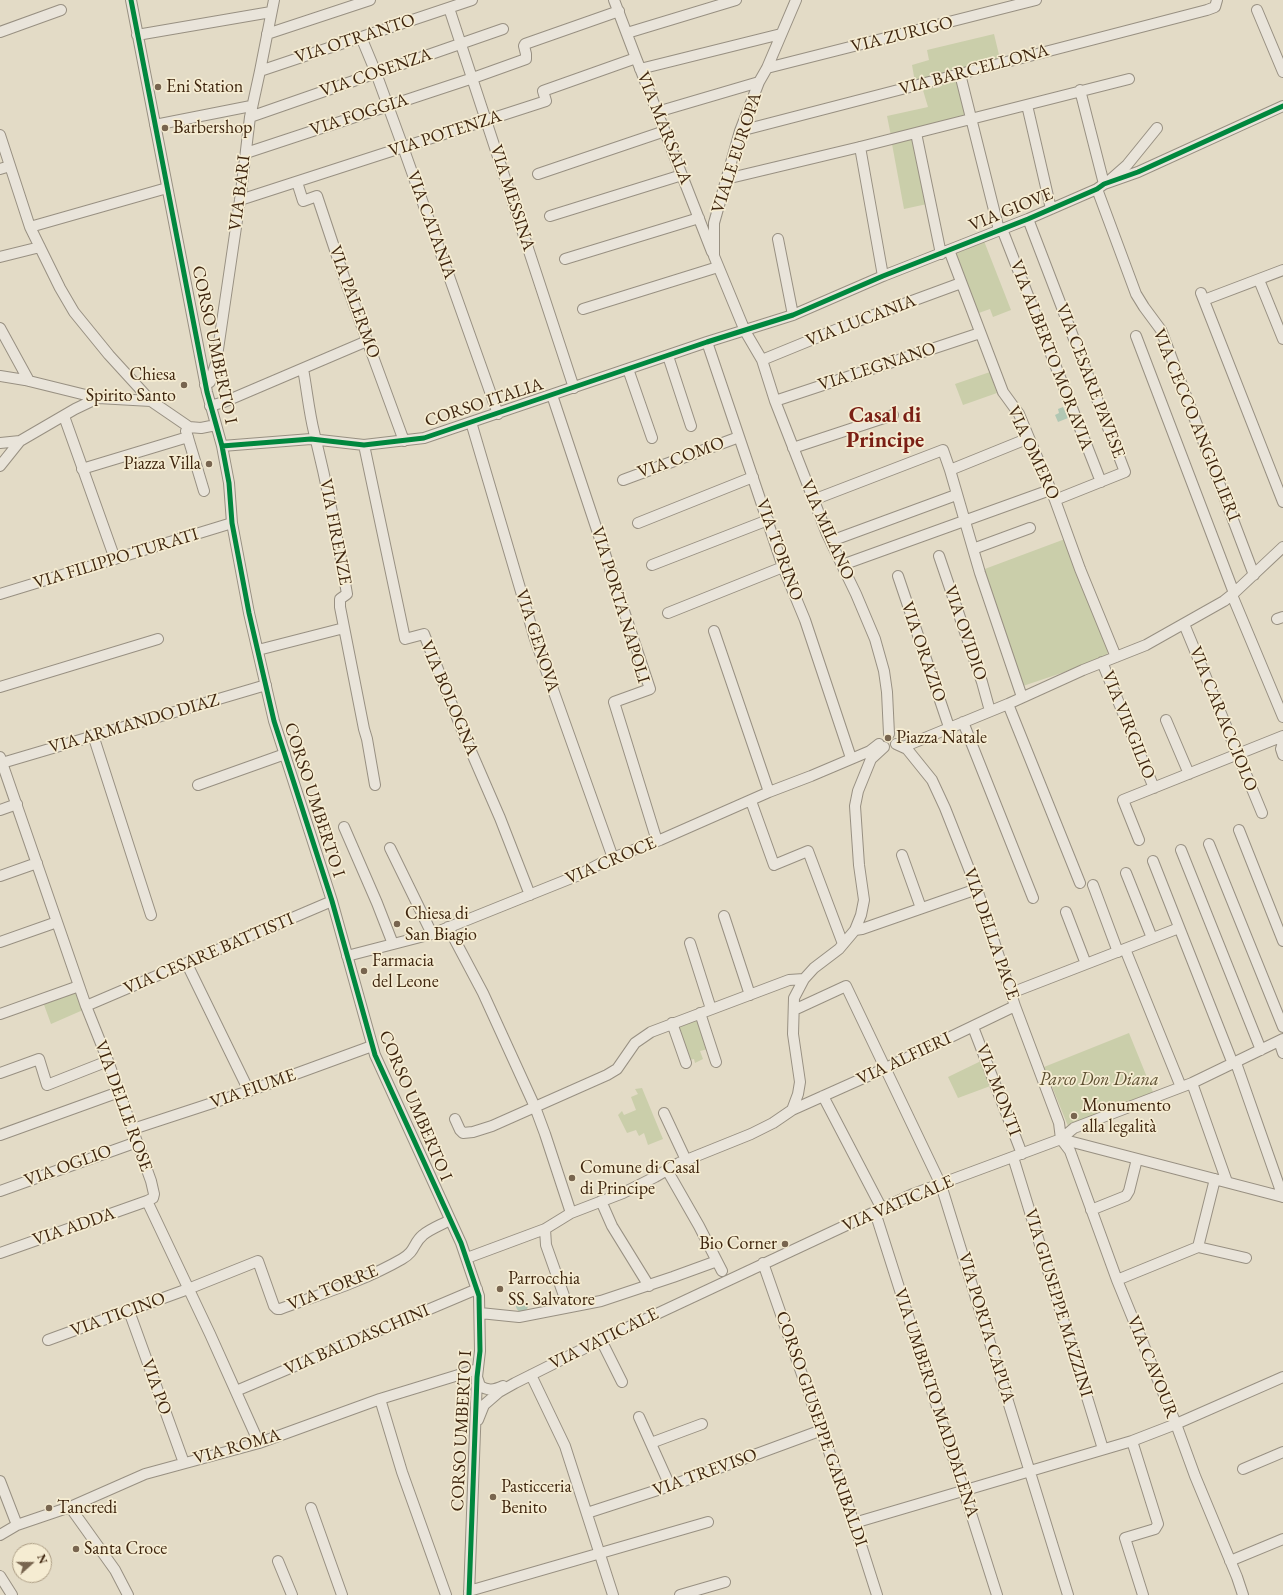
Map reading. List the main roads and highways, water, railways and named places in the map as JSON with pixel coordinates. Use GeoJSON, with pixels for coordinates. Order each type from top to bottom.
{"type":"FeatureCollection","features":[{"type":"Feature","properties":{"kind":"place","name":"Eni Station"},"geometry":{"type":"Point","coordinates":[158,87]}},
{"type":"Feature","properties":{"kind":"place","name":"Barbershop"},"geometry":{"type":"Point","coordinates":[165,128]}},
{"type":"Feature","properties":{"kind":"place","name":"Chiesa Spirito Santo"},"geometry":{"type":"Point","coordinates":[184,385]}},
{"type":"Feature","properties":{"kind":"place","name":"Piazza Villa"},"geometry":{"type":"Point","coordinates":[209,464]}},
{"type":"Feature","properties":{"kind":"place","name":"Piazza Natale"},"geometry":{"type":"Point","coordinates":[888,738]}},
{"type":"Feature","properties":{"kind":"place","name":"Chiesa di San Biagio"},"geometry":{"type":"Point","coordinates":[397,924]}},
{"type":"Feature","properties":{"kind":"place","name":"Farmacia del Leone"},"geometry":{"type":"Point","coordinates":[364,971]}},
{"type":"Feature","properties":{"kind":"place","name":"Monumento alla legalità"},"geometry":{"type":"Point","coordinates":[1074,1116]}},
{"type":"Feature","properties":{"kind":"place","name":"Comune di Casal di Principe"},"geometry":{"type":"Point","coordinates":[572,1178]}},
{"type":"Feature","properties":{"kind":"place","name":"Bio Corner"},"geometry":{"type":"Point","coordinates":[785,1244]}},
{"type":"Feature","properties":{"kind":"place","name":"Parrocchia SS. Salvatore"},"geometry":{"type":"Point","coordinates":[500,1289]}},
{"type":"Feature","properties":{"kind":"place","name":"Pasticceria Benito"},"geometry":{"type":"Point","coordinates":[493,1497]}},
{"type":"Feature","properties":{"kind":"place","name":"Tancredi"},"geometry":{"type":"Point","coordinates":[49,1508]}},
{"type":"Feature","properties":{"kind":"place","name":"Santa Croce"},"geometry":{"type":"Point","coordinates":[76,1549]}},
{"type":"Feature","properties":{"kind":"district","name":"Casal di Principe"},"geometry":{"type":"Point","coordinates":[885,428]}},
{"type":"Feature","properties":{"kind":"park label","name":"Parco Don Diana"},"geometry":{"type":"Point","coordinates":[1099,1080]}}]}
